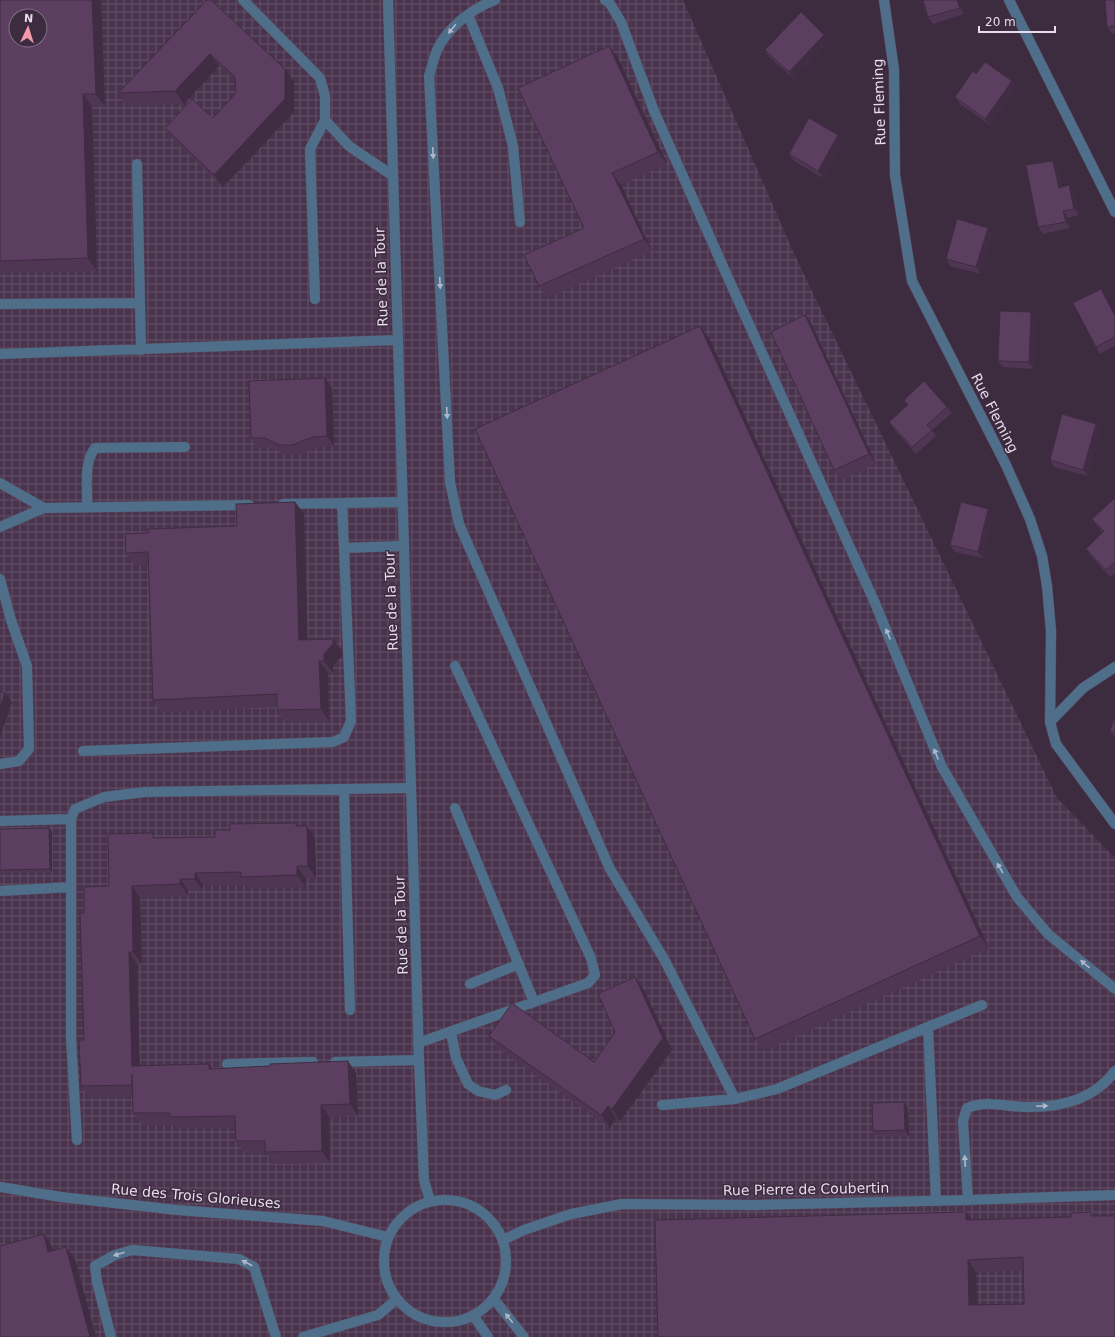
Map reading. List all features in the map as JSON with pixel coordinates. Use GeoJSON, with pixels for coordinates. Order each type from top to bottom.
{"type":"FeatureCollection","features":[{"type":"Feature","properties":{"kind":"street"},"geometry":{"type":"LineString","coordinates":[[243,0],[320,78],[325,96],[325,120],[310,149],[315,299]]}},
{"type":"Feature","properties":{"kind":"street","name":"Rue de la Tour"},"geometry":{"type":"LineString","coordinates":[[388,0],[401,502],[418,1043],[424,1180],[430,1201]]}},
{"type":"Feature","properties":{"kind":"street"},"geometry":{"type":"LineString","coordinates":[[495,0],[480,5],[455,25],[439,47],[429,76],[450,482],[459,524],[610,869],[664,959],[735,1099]]}},
{"type":"Feature","properties":{"kind":"street"},"geometry":{"type":"LineString","coordinates":[[605,0],[609,2],[621,22],[654,111],[728,279],[875,603],[942,767],[1017,897],[1048,934],[1115,989]]}},
{"type":"Feature","properties":{"kind":"street","name":"Rue Fleming"},"geometry":{"type":"LineString","coordinates":[[884,0],[894,70],[895,176],[912,281],[1006,465],[1030,519],[1042,556],[1050,623],[1050,722],[1056,744],[1115,824]]}},
{"type":"Feature","properties":{"kind":"street"},"geometry":{"type":"LineString","coordinates":[[1010,0],[1115,212]]}},
{"type":"Feature","properties":{"kind":"street"},"geometry":{"type":"LineString","coordinates":[[468,15],[498,88],[513,146],[520,222]]}},
{"type":"Feature","properties":{"kind":"street"},"geometry":{"type":"LineString","coordinates":[[325,120],[349,146],[393,176]]}},
{"type":"Feature","properties":{"kind":"street"},"geometry":{"type":"LineString","coordinates":[[137,164],[141,350]]}},
{"type":"Feature","properties":{"kind":"street"},"geometry":{"type":"LineString","coordinates":[[0,304],[140,303]]}},
{"type":"Feature","properties":{"kind":"street"},"geometry":{"type":"LineString","coordinates":[[0,354],[397,340]]}},
{"type":"Feature","properties":{"kind":"street"},"geometry":{"type":"LineString","coordinates":[[87,508],[88,464],[90,454],[94,448],[185,447]]}},
{"type":"Feature","properties":{"kind":"street"},"geometry":{"type":"LineString","coordinates":[[0,483],[44,508]]}},
{"type":"Feature","properties":{"kind":"street"},"geometry":{"type":"LineString","coordinates":[[273,505],[401,502]]}},
{"type":"Feature","properties":{"kind":"street"},"geometry":{"type":"LineString","coordinates":[[83,750],[333,742],[344,737],[351,721],[342,503]]}},
{"type":"Feature","properties":{"kind":"street"},"geometry":{"type":"LineString","coordinates":[[0,527],[44,508],[257,505]]}},
{"type":"Feature","properties":{"kind":"street"},"geometry":{"type":"LineString","coordinates":[[344,548],[403,546]]}},
{"type":"Feature","properties":{"kind":"street"},"geometry":{"type":"LineString","coordinates":[[0,579],[11,620],[27,666],[29,749],[19,761],[0,764]]}},
{"type":"Feature","properties":{"kind":"street"},"geometry":{"type":"LineString","coordinates":[[418,1043],[588,983],[595,975],[591,958],[454,666]]}},
{"type":"Feature","properties":{"kind":"street"},"geometry":{"type":"LineString","coordinates":[[1050,722],[1083,688],[1115,667]]}},
{"type":"Feature","properties":{"kind":"street"},"geometry":{"type":"LineString","coordinates":[[78,1140],[70,1039],[71,819],[75,809],[104,797],[144,792],[411,788]]}},
{"type":"Feature","properties":{"kind":"street"},"geometry":{"type":"LineString","coordinates":[[344,789],[350,1010]]}},
{"type":"Feature","properties":{"kind":"street"},"geometry":{"type":"LineString","coordinates":[[455,808],[534,1002]]}},
{"type":"Feature","properties":{"kind":"street"},"geometry":{"type":"LineString","coordinates":[[0,821],[71,819]]}},
{"type":"Feature","properties":{"kind":"street"},"geometry":{"type":"LineString","coordinates":[[0,891],[71,887]]}},
{"type":"Feature","properties":{"kind":"street"},"geometry":{"type":"LineString","coordinates":[[470,984],[519,964]]}},
{"type":"Feature","properties":{"kind":"street"},"geometry":{"type":"LineString","coordinates":[[662,1105],[735,1099],[777,1089],[982,1005]]}},
{"type":"Feature","properties":{"kind":"street"},"geometry":{"type":"LineString","coordinates":[[928,1027],[936,1201]]}},
{"type":"Feature","properties":{"kind":"street"},"geometry":{"type":"LineString","coordinates":[[451,1032],[456,1058],[468,1084],[478,1091],[495,1095],[506,1090]]}},
{"type":"Feature","properties":{"kind":"street"},"geometry":{"type":"LineString","coordinates":[[227,1064],[419,1060]]}},
{"type":"Feature","properties":{"kind":"street"},"geometry":{"type":"LineString","coordinates":[[968,1200],[963,1121],[966,1108],[979,1103],[1025,1107],[1061,1105],[1091,1094],[1109,1079],[1115,1071]]}},
{"type":"Feature","properties":{"kind":"street","name":"Rue des Trois Glorieuses"},"geometry":{"type":"LineString","coordinates":[[0,1187],[61,1197],[177,1210],[324,1221],[388,1237]]}},
{"type":"Feature","properties":{"kind":"street","name":"Rue Pierre de Coubertin"},"geometry":{"type":"LineString","coordinates":[[503,1240],[524,1230],[571,1214],[622,1204],[754,1205],[1115,1195]]}},
{"type":"Feature","properties":{"kind":"street"},"geometry":{"type":"LineString","coordinates":[[448,1199],[465,1203],[481,1211],[494,1224],[503,1240],[506,1259],[504,1278],[494,1299],[473,1315],[465,1319],[446,1322],[428,1320],[411,1312],[397,1299],[388,1286],[384,1270],[383,1253],[388,1237],[398,1221],[412,1209],[430,1201],[448,1199]]}},
{"type":"Feature","properties":{"kind":"street"},"geometry":{"type":"LineString","coordinates":[[111,1337],[97,1282],[95,1266],[115,1255],[132,1250],[239,1259],[254,1267],[265,1296],[276,1337]]}},
{"type":"Feature","properties":{"kind":"street"},"geometry":{"type":"LineString","coordinates":[[303,1337],[378,1315],[397,1299]]}},
{"type":"Feature","properties":{"kind":"street"},"geometry":{"type":"LineString","coordinates":[[494,1299],[524,1337]]}},
{"type":"Feature","properties":{"kind":"street"},"geometry":{"type":"LineString","coordinates":[[473,1315],[488,1337]]}},
{"type":"Feature","properties":{"kind":"shaded area"},"geometry":{"type":"Polygon","coordinates":[[[0,0],[683,0],[797,260],[1057,798],[1115,858],[1115,1337],[0,1337],[0,0]]]}},
{"type":"Feature","properties":{"kind":"building"},"geometry":{"type":"Polygon","coordinates":[[[0,0],[92,0],[96,94],[83,94],[88,258],[0,261],[0,0]]]}},
{"type":"Feature","properties":{"kind":"building"},"geometry":{"type":"Polygon","coordinates":[[[207,0],[211,0],[285,69],[285,99],[214,175],[165,128],[192,99],[213,118],[236,93],[235,77],[210,54],[175,91],[118,93],[207,0]]]}},
{"type":"Feature","properties":{"kind":"building"},"geometry":{"type":"Polygon","coordinates":[[[923,0],[957,0],[960,8],[928,17],[923,0]]]}},
{"type":"Feature","properties":{"kind":"building"},"geometry":{"type":"Polygon","coordinates":[[[1105,0],[1115,0],[1115,26],[1107,27],[1105,0]]]}},
{"type":"Feature","properties":{"kind":"building"},"geometry":{"type":"Polygon","coordinates":[[[801,12],[824,35],[789,72],[765,50],[801,12]]]}},
{"type":"Feature","properties":{"kind":"building"},"geometry":{"type":"Polygon","coordinates":[[[609,46],[658,152],[612,173],[644,239],[539,286],[524,255],[584,228],[518,88],[609,46]]]}},
{"type":"Feature","properties":{"kind":"building"},"geometry":{"type":"Polygon","coordinates":[[[985,62],[1012,81],[985,119],[955,97],[973,71],[976,74],[985,62]]]}},
{"type":"Feature","properties":{"kind":"building"},"geometry":{"type":"Polygon","coordinates":[[[809,118],[838,135],[818,171],[789,154],[809,118]]]}},
{"type":"Feature","properties":{"kind":"building"},"geometry":{"type":"Polygon","coordinates":[[[1053,161],[1059,188],[1069,185],[1074,209],[1063,211],[1066,222],[1038,227],[1026,165],[1053,161]]]}},
{"type":"Feature","properties":{"kind":"building"},"geometry":{"type":"Polygon","coordinates":[[[957,219],[988,228],[976,267],[946,259],[957,219]]]}},
{"type":"Feature","properties":{"kind":"building"},"geometry":{"type":"Polygon","coordinates":[[[1101,289],[1115,316],[1115,337],[1096,347],[1073,303],[1101,289]]]}},
{"type":"Feature","properties":{"kind":"building"},"geometry":{"type":"Polygon","coordinates":[[[1000,311],[1031,312],[1029,362],[998,361],[1000,311]]]}},
{"type":"Feature","properties":{"kind":"building"},"geometry":{"type":"Polygon","coordinates":[[[805,315],[869,454],[834,470],[771,332],[805,315]]]}},
{"type":"Feature","properties":{"kind":"building"},"geometry":{"type":"Polygon","coordinates":[[[700,326],[980,936],[755,1039],[475,429],[700,326]]]}},
{"type":"Feature","properties":{"kind":"building"},"geometry":{"type":"Polygon","coordinates":[[[325,378],[327,436],[313,437],[292,445],[279,445],[265,438],[251,438],[249,381],[325,378]]]}},
{"type":"Feature","properties":{"kind":"building"},"geometry":{"type":"Polygon","coordinates":[[[924,381],[947,407],[927,425],[932,430],[912,447],[889,422],[908,405],[904,400],[924,381]]]}},
{"type":"Feature","properties":{"kind":"building"},"geometry":{"type":"Polygon","coordinates":[[[1062,414],[1096,424],[1083,470],[1050,460],[1062,414]]]}},
{"type":"Feature","properties":{"kind":"building"},"geometry":{"type":"Polygon","coordinates":[[[1115,498],[1115,562],[1106,570],[1086,549],[1104,531],[1092,519],[1115,498]]]}},
{"type":"Feature","properties":{"kind":"building"},"geometry":{"type":"Polygon","coordinates":[[[295,502],[299,640],[333,639],[333,644],[324,654],[324,661],[319,661],[321,709],[277,710],[277,694],[153,700],[148,552],[126,553],[125,534],[148,533],[148,529],[237,526],[236,504],[295,502]]]}},
{"type":"Feature","properties":{"kind":"building"},"geometry":{"type":"Polygon","coordinates":[[[961,502],[988,509],[978,552],[950,545],[961,502]]]}},
{"type":"Feature","properties":{"kind":"building"},"geometry":{"type":"Polygon","coordinates":[[[0,691],[5,693],[0,708],[0,691]]]}},
{"type":"Feature","properties":{"kind":"building"},"geometry":{"type":"Polygon","coordinates":[[[1115,717],[1115,733],[1110,731],[1115,717]]]}},
{"type":"Feature","properties":{"kind":"building"},"geometry":{"type":"Polygon","coordinates":[[[296,823],[296,826],[307,826],[308,866],[297,866],[297,875],[241,877],[241,872],[195,873],[195,879],[180,879],[180,884],[132,886],[133,952],[129,952],[132,1066],[209,1064],[209,1069],[270,1066],[270,1064],[348,1061],[350,1104],[321,1105],[322,1151],[265,1152],[265,1141],[236,1141],[235,1116],[170,1117],[170,1113],[133,1113],[132,1074],[132,1085],[81,1086],[79,1040],[84,1040],[80,913],[84,913],[84,887],[109,886],[108,834],[153,833],[153,838],[215,837],[215,830],[230,830],[229,824],[296,823]]]}},
{"type":"Feature","properties":{"kind":"building"},"geometry":{"type":"Polygon","coordinates":[[[49,828],[50,869],[0,870],[0,829],[49,828]]]}},
{"type":"Feature","properties":{"kind":"building"},"geometry":{"type":"Polygon","coordinates":[[[635,977],[663,1038],[612,1109],[608,1106],[601,1115],[489,1036],[512,1003],[594,1062],[615,1032],[598,994],[635,977]]]}},
{"type":"Feature","properties":{"kind":"building"},"geometry":{"type":"Polygon","coordinates":[[[904,1102],[905,1130],[873,1131],[872,1103],[904,1102]]]}},
{"type":"Feature","properties":{"kind":"building"},"geometry":{"type":"Polygon","coordinates":[[[966,1212],[966,1220],[1071,1217],[1071,1213],[1091,1212],[1091,1216],[1115,1216],[1115,1337],[658,1337],[655,1220],[966,1212]],[[1023,1257],[968,1260],[969,1305],[1024,1304],[1023,1257]]]}},
{"type":"Feature","properties":{"kind":"building"},"geometry":{"type":"Polygon","coordinates":[[[44,1234],[48,1252],[66,1247],[90,1337],[0,1337],[0,1246],[44,1234]]]}}]}
